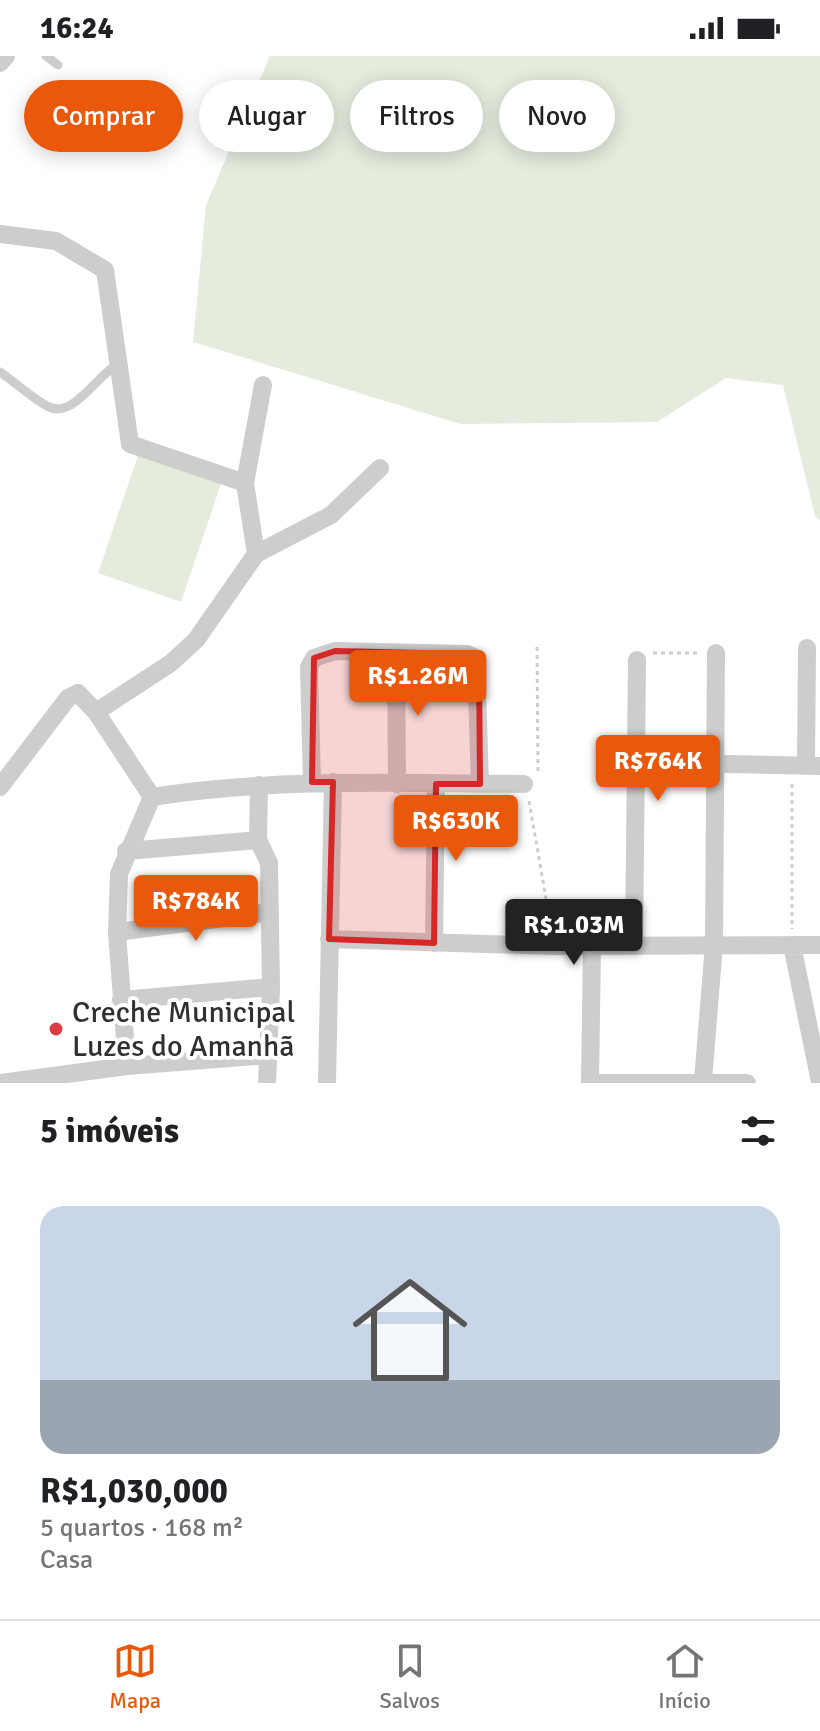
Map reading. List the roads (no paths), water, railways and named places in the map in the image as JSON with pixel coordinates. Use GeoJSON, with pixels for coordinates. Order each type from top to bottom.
{"type":"FeatureCollection","features":[{"type":"Feature","properties":{"kind":"street"},"geometry":{"type":"LineString","coordinates":[[0,63],[6,56]]}},
{"type":"Feature","properties":{"kind":"street"},"geometry":{"type":"LineString","coordinates":[[0,234],[56,241],[105,270],[130,444],[245,483]]}},
{"type":"Feature","properties":{"kind":"street"},"geometry":{"type":"LineString","coordinates":[[256,554],[245,483],[263,385]]}},
{"type":"Feature","properties":{"kind":"street"},"geometry":{"type":"LineString","coordinates":[[96,712],[171,663],[196,640],[256,554],[331,515],[380,468]]}},
{"type":"Feature","properties":{"kind":"street"},"geometry":{"type":"LineString","coordinates":[[638,762],[806,765],[807,648]]}},
{"type":"Feature","properties":{"kind":"street"},"geometry":{"type":"LineString","coordinates":[[312,782],[309,667],[314,658],[335,651],[467,654],[479,663],[480,784]]}},
{"type":"Feature","properties":{"kind":"street"},"geometry":{"type":"LineString","coordinates":[[396,653],[397,784]]}},
{"type":"Feature","properties":{"kind":"street"},"geometry":{"type":"LineString","coordinates":[[703,1081],[714,944],[716,653]]}},
{"type":"Feature","properties":{"kind":"street"},"geometry":{"type":"LineString","coordinates":[[634,945],[637,660]]}},
{"type":"Feature","properties":{"kind":"street"},"geometry":{"type":"LineString","coordinates":[[0,787],[74,693],[81,695],[96,712],[152,797]]}},
{"type":"Feature","properties":{"kind":"street"},"geometry":{"type":"LineString","coordinates":[[152,797],[312,782],[524,784]]}},
{"type":"Feature","properties":{"kind":"street"},"geometry":{"type":"LineString","coordinates":[[327,1083],[333,782]]}},
{"type":"Feature","properties":{"kind":"street"},"geometry":{"type":"LineString","coordinates":[[434,943],[436,784]]}},
{"type":"Feature","properties":{"kind":"street"},"geometry":{"type":"LineString","coordinates":[[259,785],[258,840],[269,863],[271,987],[267,1083]]}},
{"type":"Feature","properties":{"kind":"street"},"geometry":{"type":"LineString","coordinates":[[127,1066],[117,932],[119,874],[126,851],[152,797]]}},
{"type":"Feature","properties":{"kind":"street"},"geometry":{"type":"LineString","coordinates":[[126,851],[258,840]]}},
{"type":"Feature","properties":{"kind":"street"},"geometry":{"type":"LineString","coordinates":[[117,932],[270,912]]}},
{"type":"Feature","properties":{"kind":"street"},"geometry":{"type":"LineString","coordinates":[[329,939],[552,946],[820,945]]}},
{"type":"Feature","properties":{"kind":"street"},"geometry":{"type":"LineString","coordinates":[[792,945],[820,1082]]}},
{"type":"Feature","properties":{"kind":"street"},"geometry":{"type":"LineString","coordinates":[[592,946],[590,1083],[747,1083]]}},
{"type":"Feature","properties":{"kind":"street"},"geometry":{"type":"LineString","coordinates":[[121,1000],[271,987]]}},
{"type":"Feature","properties":{"kind":"street"},"geometry":{"type":"LineString","coordinates":[[0,1083],[127,1066],[268,1055]]}},
{"type":"Feature","properties":{"kind":"lane"},"geometry":{"type":"LineString","coordinates":[[46,56],[58,65]]}},
{"type":"Feature","properties":{"kind":"lane"},"geometry":{"type":"LineString","coordinates":[[0,372],[46,405],[62,410],[74,404],[107,369],[119,364]]}},
{"type":"Feature","properties":{"kind":"place","name":"Creche Municipal Luzes do Amanhã"},"geometry":{"type":"Point","coordinates":[56,1029]}}]}
